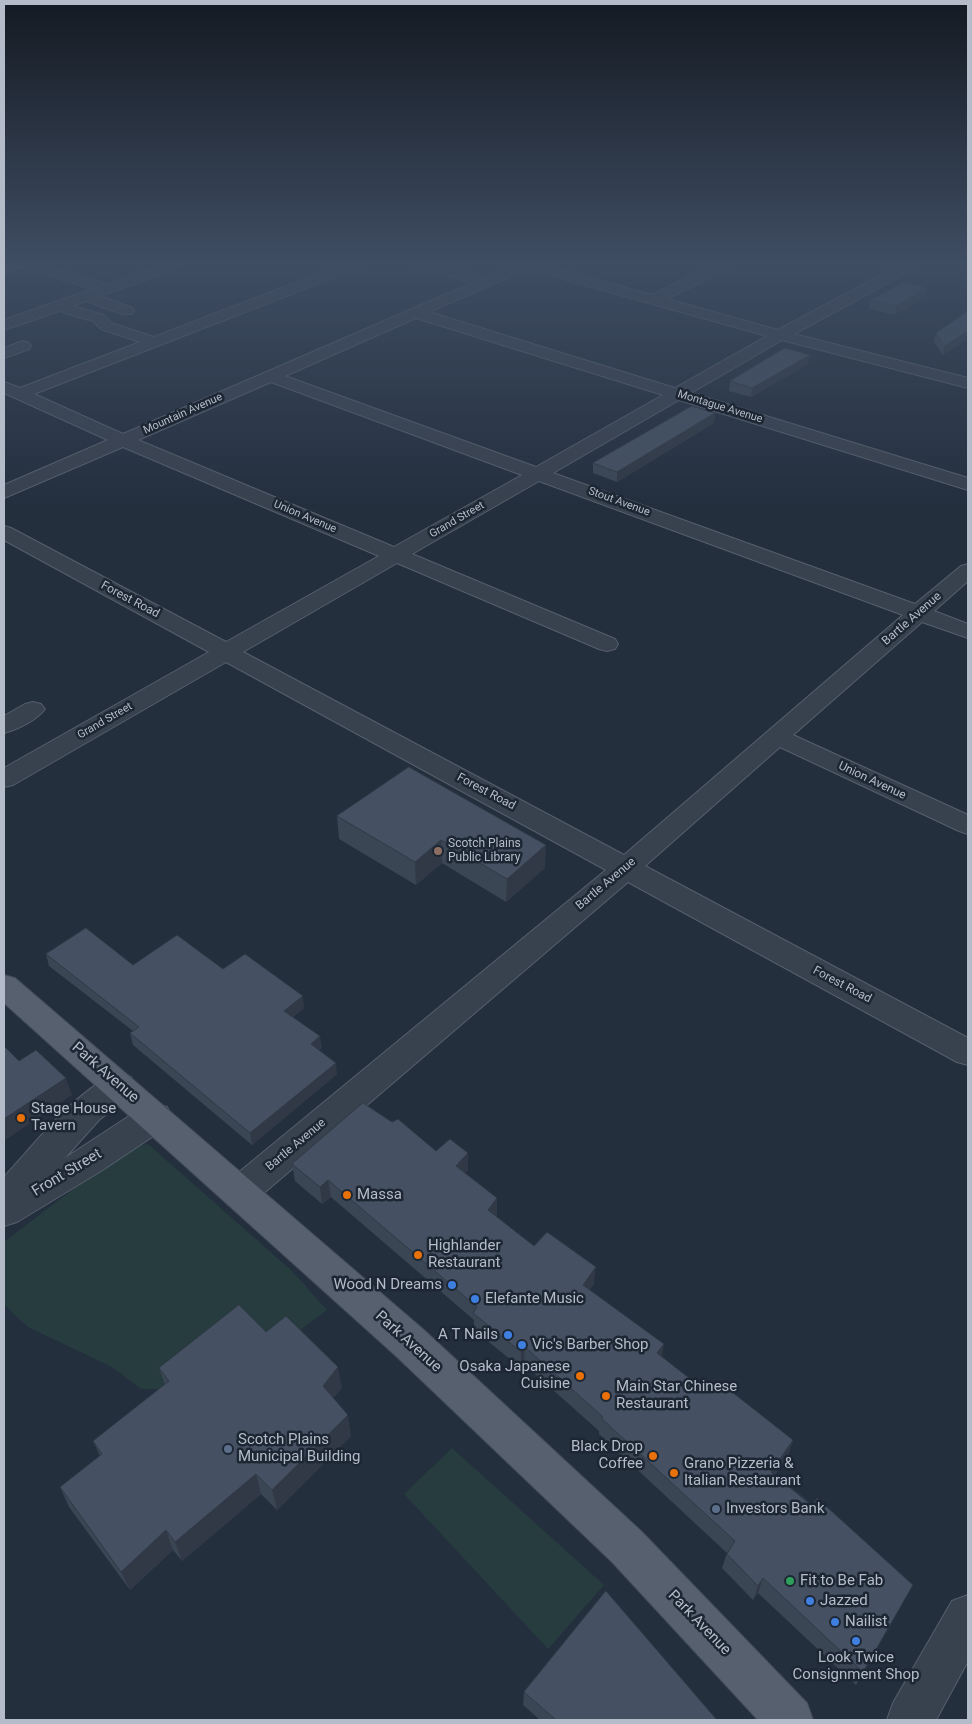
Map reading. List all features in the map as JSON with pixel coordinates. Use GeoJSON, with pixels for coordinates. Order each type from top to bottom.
{"type":"FeatureCollection","features":[{"type":"Feature","properties":{"kind":"main road","name":"Park Avenue"},"geometry":{"type":"LineString","coordinates":[[4,986],[410,1342],[627,1546],[790,1720]]}},
{"type":"Feature","properties":{"kind":"street"},"geometry":{"type":"LineString","coordinates":[[12,391],[148,344]]}},
{"type":"Feature","properties":{"kind":"street","name":"Mountain Avenue"},"geometry":{"type":"LineString","coordinates":[[4,492],[343,344]]}},
{"type":"Feature","properties":{"kind":"street","name":"Montague Avenue"},"geometry":{"type":"LineString","coordinates":[[517,344],[968,484]]}},
{"type":"Feature","properties":{"kind":"street","name":"Grand Street"},"geometry":{"type":"LineString","coordinates":[[5,776],[226,652],[763,344]]}},
{"type":"Feature","properties":{"kind":"street"},"geometry":{"type":"LineString","coordinates":[[817,344],[961,381],[968,370]]}},
{"type":"Feature","properties":{"kind":"street"},"geometry":{"type":"LineString","coordinates":[[4,353],[23,346]]}},
{"type":"Feature","properties":{"kind":"street","name":"Stout Avenue"},"geometry":{"type":"LineString","coordinates":[[270,376],[968,631]]}},
{"type":"Feature","properties":{"kind":"street","name":"Union Avenue"},"geometry":{"type":"LineString","coordinates":[[12,391],[122,440],[607,644]]}},
{"type":"Feature","properties":{"kind":"street","name":"Forest Road"},"geometry":{"type":"LineString","coordinates":[[4,532],[968,1053]]}},
{"type":"Feature","properties":{"kind":"street","name":"Bartle Avenue"},"geometry":{"type":"LineString","coordinates":[[239,1192],[626,868],[968,570]]}},
{"type":"Feature","properties":{"kind":"street"},"geometry":{"type":"LineString","coordinates":[[4,726],[33,709]]}},
{"type":"Feature","properties":{"kind":"street","name":"Union Avenue"},"geometry":{"type":"LineString","coordinates":[[776,737],[968,825]]}},
{"type":"Feature","properties":{"kind":"street","name":"Front Street"},"geometry":{"type":"LineString","coordinates":[[4,1200],[87,1111],[119,1086]]}},
{"type":"Feature","properties":{"kind":"street","name":"Front Street"},"geometry":{"type":"LineString","coordinates":[[4,1211],[89,1161],[154,1117]]}},
{"type":"Feature","properties":{"kind":"street"},"geometry":{"type":"LineString","coordinates":[[910,1720],[968,1617]]}},
{"type":"Feature","properties":{"kind":"green space"},"geometry":{"type":"Polygon","coordinates":[[[148,1144],[291,1270],[327,1310],[291,1337],[166,1389],[141,1389],[112,1367],[28,1327],[4,1305],[4,1242],[127,1148],[148,1144]]]}},
{"type":"Feature","properties":{"kind":"green space"},"geometry":{"type":"Polygon","coordinates":[[[452,1448],[604,1585],[548,1649],[404,1494],[452,1448]]]}},
{"type":"Feature","properties":{"kind":"building"},"geometry":{"type":"Polygon","coordinates":[[[785,348],[810,355],[752,388],[730,381],[785,348]]]}},
{"type":"Feature","properties":{"kind":"building"},"geometry":{"type":"Polygon","coordinates":[[[692,406],[715,413],[617,472],[593,463],[692,406]]]}},
{"type":"Feature","properties":{"kind":"building"},"geometry":{"type":"Polygon","coordinates":[[[409,767],[546,845],[507,879],[441,840],[415,862],[337,816],[409,767]]]}},
{"type":"Feature","properties":{"kind":"building"},"geometry":{"type":"Polygon","coordinates":[[[86,928],[133,965],[177,935],[223,969],[245,954],[303,996],[284,1011],[320,1036],[311,1044],[336,1063],[250,1133],[130,1033],[139,1027],[46,954],[86,928]]]}},
{"type":"Feature","properties":{"kind":"building"},"geometry":{"type":"Polygon","coordinates":[[[4,1046],[19,1061],[36,1050],[66,1078],[4,1119],[4,1046]]]}},
{"type":"Feature","properties":{"kind":"building"},"geometry":{"type":"Polygon","coordinates":[[[363,1103],[392,1122],[398,1119],[436,1151],[450,1139],[468,1153],[456,1166],[497,1198],[488,1210],[534,1246],[547,1232],[596,1267],[583,1285],[664,1344],[657,1353],[707,1392],[718,1381],[793,1440],[771,1472],[812,1506],[817,1498],[913,1585],[863,1672],[763,1578],[758,1586],[727,1554],[735,1541],[601,1418],[603,1417],[525,1347],[521,1352],[473,1313],[477,1307],[328,1180],[320,1187],[292,1164],[363,1103]]]}},
{"type":"Feature","properties":{"kind":"building","name":"Scotch Plains Municipal Building"},"geometry":{"type":"Polygon","coordinates":[[[239,1305],[266,1332],[286,1316],[338,1367],[323,1386],[348,1415],[272,1490],[256,1474],[175,1542],[166,1530],[121,1572],[60,1487],[102,1454],[93,1441],[169,1381],[159,1368],[239,1305]]]}},
{"type":"Feature","properties":{"kind":"building"},"geometry":{"type":"Polygon","coordinates":[[[606,1591],[717,1720],[556,1720],[524,1692],[606,1591]]]}},
{"type":"Feature","properties":{"kind":"place","name":"Scotch Plains Public Library"},"geometry":{"type":"Point","coordinates":[438,851]}},
{"type":"Feature","properties":{"kind":"place","name":"Stage House Tavern"},"geometry":{"type":"Point","coordinates":[21,1118]}},
{"type":"Feature","properties":{"kind":"place","name":"Massa"},"geometry":{"type":"Point","coordinates":[347,1195]}},
{"type":"Feature","properties":{"kind":"place","name":"Highlander Restaurant"},"geometry":{"type":"Point","coordinates":[418,1255]}},
{"type":"Feature","properties":{"kind":"place","name":"Wood N Dreams"},"geometry":{"type":"Point","coordinates":[452,1285]}},
{"type":"Feature","properties":{"kind":"place","name":"Elefante Music"},"geometry":{"type":"Point","coordinates":[475,1299]}},
{"type":"Feature","properties":{"kind":"place","name":"A T Nails"},"geometry":{"type":"Point","coordinates":[508,1335]}},
{"type":"Feature","properties":{"kind":"place","name":"Vic's Barber Shop"},"geometry":{"type":"Point","coordinates":[522,1345]}},
{"type":"Feature","properties":{"kind":"place","name":"Osaka Japanese Cuisine"},"geometry":{"type":"Point","coordinates":[580,1376]}},
{"type":"Feature","properties":{"kind":"place","name":"Main Star Chinese Restaurant"},"geometry":{"type":"Point","coordinates":[606,1396]}},
{"type":"Feature","properties":{"kind":"place","name":"Scotch Plains Municipal Building"},"geometry":{"type":"Point","coordinates":[228,1449]}},
{"type":"Feature","properties":{"kind":"place","name":"Black Drop Coffee"},"geometry":{"type":"Point","coordinates":[653,1456]}},
{"type":"Feature","properties":{"kind":"place","name":"Grano Pizzeria & Italian Restaurant"},"geometry":{"type":"Point","coordinates":[674,1473]}},
{"type":"Feature","properties":{"kind":"place","name":"Investors Bank"},"geometry":{"type":"Point","coordinates":[716,1509]}},
{"type":"Feature","properties":{"kind":"place","name":"Fit to Be Fab"},"geometry":{"type":"Point","coordinates":[790,1581]}},
{"type":"Feature","properties":{"kind":"place","name":"Jazzed"},"geometry":{"type":"Point","coordinates":[810,1601]}},
{"type":"Feature","properties":{"kind":"place","name":"Nailist"},"geometry":{"type":"Point","coordinates":[835,1622]}},
{"type":"Feature","properties":{"kind":"place","name":"Look Twice Consignment Shop"},"geometry":{"type":"Point","coordinates":[856,1641]}}]}
